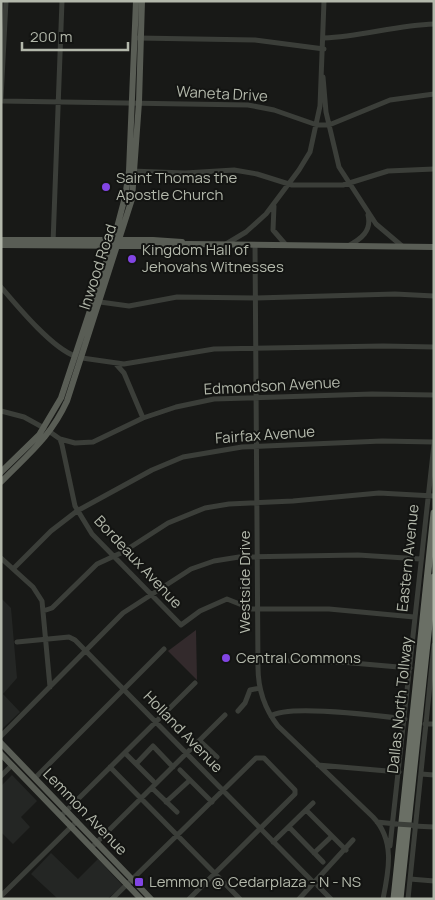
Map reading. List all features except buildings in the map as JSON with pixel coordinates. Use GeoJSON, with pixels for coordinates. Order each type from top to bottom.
{"type":"FeatureCollection","features":[{"type":"Feature","properties":{"kind":"highway","name":"Dallas North Tollway"},"geometry":{"type":"LineString","coordinates":[[394,899],[434,514]]}},
{"type":"Feature","properties":{"kind":"highway","name":"Dallas North Tollway"},"geometry":{"type":"LineString","coordinates":[[400,899],[434,577]]}},
{"type":"Feature","properties":{"kind":"main road","name":"Inwood Road"},"geometry":{"type":"LineString","coordinates":[[136,1],[138,38]]}},
{"type":"Feature","properties":{"kind":"main road","name":"Inwood Road"},"geometry":{"type":"LineString","coordinates":[[78,357],[115,243],[132,199],[138,38],[142,1]]}},
{"type":"Feature","properties":{"kind":"main road"},"geometry":{"type":"LineString","coordinates":[[1,240],[53,243]]}},
{"type":"Feature","properties":{"kind":"main road"},"geometry":{"type":"LineString","coordinates":[[1,245],[179,241],[187,244],[434,246]]}},
{"type":"Feature","properties":{"kind":"main road","name":"Inwood Road"},"geometry":{"type":"LineString","coordinates":[[1,472],[47,428],[100,302],[115,243]]}},
{"type":"Feature","properties":{"kind":"main road"},"geometry":{"type":"LineString","coordinates":[[1,482],[45,439],[47,428]]}},
{"type":"Feature","properties":{"kind":"main road","name":"Lemmon Avenue"},"geometry":{"type":"LineString","coordinates":[[1,743],[15,762],[64,813],[72,826],[133,880],[151,899]]}},
{"type":"Feature","properties":{"kind":"main road","name":"Lemmon Avenue"},"geometry":{"type":"LineString","coordinates":[[1,754],[15,762]]}},
{"type":"Feature","properties":{"kind":"main road","name":"Lemmon Avenue"},"geometry":{"type":"LineString","coordinates":[[64,813],[77,821],[141,899]]}},
{"type":"Feature","properties":{"kind":"street"},"geometry":{"type":"LineString","coordinates":[[1,100],[3,22],[6,1]]}},
{"type":"Feature","properties":{"kind":"street"},"geometry":{"type":"LineString","coordinates":[[53,243],[62,1]]}},
{"type":"Feature","properties":{"kind":"street"},"geometry":{"type":"LineString","coordinates":[[226,244],[252,228],[274,204],[310,152],[317,125],[323,76],[324,1]]}},
{"type":"Feature","properties":{"kind":"street"},"geometry":{"type":"LineString","coordinates":[[324,38],[353,36],[397,27],[434,24]]}},
{"type":"Feature","properties":{"kind":"street"},"geometry":{"type":"LineString","coordinates":[[138,38],[255,40],[324,49]]}},
{"type":"Feature","properties":{"kind":"street"},"geometry":{"type":"LineString","coordinates":[[323,76],[328,125],[337,162],[366,210],[381,230],[402,246]]}},
{"type":"Feature","properties":{"kind":"street","name":"Waneta Drive"},"geometry":{"type":"LineString","coordinates":[[1,100],[248,105],[274,110],[317,125],[328,125],[390,100],[434,94]]}},
{"type":"Feature","properties":{"kind":"street"},"geometry":{"type":"LineString","coordinates":[[132,171],[234,170],[257,174],[288,184],[350,185],[384,171],[434,170]]}},
{"type":"Feature","properties":{"kind":"street"},"geometry":{"type":"LineString","coordinates":[[274,204],[273,230],[286,245]]}},
{"type":"Feature","properties":{"kind":"street"},"geometry":{"type":"LineString","coordinates":[[348,246],[359,240],[367,231],[369,221],[366,210]]}},
{"type":"Feature","properties":{"kind":"street","name":"Westside Drive"},"geometry":{"type":"LineString","coordinates":[[255,245],[257,609],[260,688],[271,716],[278,726],[376,822],[386,836],[389,855],[383,899]]}},
{"type":"Feature","properties":{"kind":"street"},"geometry":{"type":"LineString","coordinates":[[1,287],[53,343],[64,352],[78,357],[114,363],[138,363],[202,350],[383,346],[434,347]]}},
{"type":"Feature","properties":{"kind":"street"},"geometry":{"type":"LineString","coordinates":[[100,302],[128,306],[177,297],[256,298],[386,294],[434,296]]}},
{"type":"Feature","properties":{"kind":"street"},"geometry":{"type":"LineString","coordinates":[[114,363],[124,373],[143,418]]}},
{"type":"Feature","properties":{"kind":"street"},"geometry":{"type":"LineString","coordinates":[[124,373],[138,363]]}},
{"type":"Feature","properties":{"kind":"street","name":"Edmondson Avenue"},"geometry":{"type":"LineString","coordinates":[[60,439],[75,443],[93,442],[143,418],[199,401],[257,396],[434,395]]}},
{"type":"Feature","properties":{"kind":"street"},"geometry":{"type":"LineString","coordinates":[[1,411],[24,417],[47,428],[60,439]]}},
{"type":"Feature","properties":{"kind":"street","name":"Bordeaux Avenue"},"geometry":{"type":"LineString","coordinates":[[60,439],[77,511],[92,534],[181,625],[200,611],[227,599],[246,607],[257,609]]}},
{"type":"Feature","properties":{"kind":"street","name":"Fairfax Avenue"},"geometry":{"type":"LineString","coordinates":[[14,568],[51,531],[77,511],[152,470],[174,461],[213,450],[257,446],[382,441],[434,443]]}},
{"type":"Feature","properties":{"kind":"street","name":"Eastern Avenue"},"geometry":{"type":"LineString","coordinates":[[389,855],[394,824],[414,617],[431,495],[434,443]]}},
{"type":"Feature","properties":{"kind":"street"},"geometry":{"type":"LineString","coordinates":[[43,611],[52,608],[97,564],[114,556],[168,523],[192,512],[230,504],[293,501],[379,493],[431,495]]}},
{"type":"Feature","properties":{"kind":"street"},"geometry":{"type":"LineString","coordinates":[[1,736],[123,613],[181,574],[202,564],[226,558],[257,557],[358,555],[421,559]]}},
{"type":"Feature","properties":{"kind":"street"},"geometry":{"type":"LineString","coordinates":[[1,558],[14,568],[39,594],[43,611],[50,687]]}},
{"type":"Feature","properties":{"kind":"street"},"geometry":{"type":"LineString","coordinates":[[257,609],[330,610],[414,617]]}},
{"type":"Feature","properties":{"kind":"street","name":"Holland Avenue"},"geometry":{"type":"LineString","coordinates":[[17,642],[72,638],[331,899]]}},
{"type":"Feature","properties":{"kind":"street"},"geometry":{"type":"LineString","coordinates":[[408,899],[434,646]]}},
{"type":"Feature","properties":{"kind":"street"},"geometry":{"type":"LineString","coordinates":[[32,780],[164,649]]}},
{"type":"Feature","properties":{"kind":"street"},"geometry":{"type":"LineString","coordinates":[[258,660],[341,662],[410,668]]}},
{"type":"Feature","properties":{"kind":"street"},"geometry":{"type":"LineString","coordinates":[[64,813],[195,682]]}},
{"type":"Feature","properties":{"kind":"street"},"geometry":{"type":"LineString","coordinates":[[238,711],[245,703],[250,690],[260,688]]}},
{"type":"Feature","properties":{"kind":"street"},"geometry":{"type":"LineString","coordinates":[[271,716],[278,712],[302,712],[405,719]]}},
{"type":"Feature","properties":{"kind":"street"},"geometry":{"type":"LineString","coordinates":[[95,845],[225,715]]}},
{"type":"Feature","properties":{"kind":"street"},"geometry":{"type":"LineString","coordinates":[[425,724],[434,724]]}},
{"type":"Feature","properties":{"kind":"street"},"geometry":{"type":"LineString","coordinates":[[200,741],[217,757]]}},
{"type":"Feature","properties":{"kind":"street"},"geometry":{"type":"LineString","coordinates":[[136,764],[153,746],[173,767]]}},
{"type":"Feature","properties":{"kind":"street"},"geometry":{"type":"LineString","coordinates":[[125,753],[153,781]]}},
{"type":"Feature","properties":{"kind":"street"},"geometry":{"type":"LineString","coordinates":[[112,899],[258,757],[264,758],[295,790],[295,794],[189,899]]}},
{"type":"Feature","properties":{"kind":"street"},"geometry":{"type":"LineString","coordinates":[[1,776],[15,762]]}},
{"type":"Feature","properties":{"kind":"street"},"geometry":{"type":"LineString","coordinates":[[318,765],[399,772]]}},
{"type":"Feature","properties":{"kind":"street"},"geometry":{"type":"LineString","coordinates":[[110,767],[240,899]]}},
{"type":"Feature","properties":{"kind":"street"},"geometry":{"type":"LineString","coordinates":[[180,770],[212,802]]}},
{"type":"Feature","properties":{"kind":"street"},"geometry":{"type":"LineString","coordinates":[[421,774],[434,775]]}},
{"type":"Feature","properties":{"kind":"street"},"geometry":{"type":"LineString","coordinates":[[166,802],[190,780]]}},
{"type":"Feature","properties":{"kind":"street"},"geometry":{"type":"LineString","coordinates":[[152,788],[177,812]]}},
{"type":"Feature","properties":{"kind":"street"},"geometry":{"type":"LineString","coordinates":[[273,842],[312,803]]}},
{"type":"Feature","properties":{"kind":"street"},"geometry":{"type":"LineString","coordinates":[[306,810],[346,850]]}},
{"type":"Feature","properties":{"kind":"street"},"geometry":{"type":"LineString","coordinates":[[1,896],[77,821]]}},
{"type":"Feature","properties":{"kind":"street"},"geometry":{"type":"LineString","coordinates":[[376,822],[434,827]]}},
{"type":"Feature","properties":{"kind":"street"},"geometry":{"type":"LineString","coordinates":[[289,827],[323,862]]}},
{"type":"Feature","properties":{"kind":"street"},"geometry":{"type":"LineString","coordinates":[[314,853],[332,836]]}},
{"type":"Feature","properties":{"kind":"street"},"geometry":{"type":"LineString","coordinates":[[299,899],[316,884],[353,840]]}},
{"type":"Feature","properties":{"kind":"street"},"geometry":{"type":"LineString","coordinates":[[410,879],[434,881]]}},
{"type":"Feature","properties":{"kind":"shaded area"},"geometry":{"type":"Polygon","coordinates":[[[1,598],[11,608],[17,678],[3,694],[20,712],[1,730],[1,598]]]}},
{"type":"Feature","properties":{"kind":"shaded area"},"geometry":{"type":"Polygon","coordinates":[[[196,630],[197,680],[168,651],[196,630]]]}},
{"type":"Feature","properties":{"kind":"shaded area"},"geometry":{"type":"Polygon","coordinates":[[[12,775],[37,801],[21,817],[30,827],[13,844],[1,832],[1,786],[12,775]]]}},
{"type":"Feature","properties":{"kind":"shaded area"},"geometry":{"type":"Polygon","coordinates":[[[51,853],[78,879],[98,859],[123,886],[107,899],[58,899],[31,874],[51,853]]]}},
{"type":"Feature","properties":{"kind":"place","name":"Saint Thomas the Apostle Church"},"geometry":{"type":"Point","coordinates":[106,187]}},
{"type":"Feature","properties":{"kind":"place","name":"Kingdom Hall of Jehovahs Witnesses"},"geometry":{"type":"Point","coordinates":[132,259]}},
{"type":"Feature","properties":{"kind":"place","name":"Central Commons"},"geometry":{"type":"Point","coordinates":[226,658]}},
{"type":"Feature","properties":{"kind":"place","name":"Lemmon @ Cedarplaza - N - NS"},"geometry":{"type":"Point","coordinates":[139,882]}}]}
